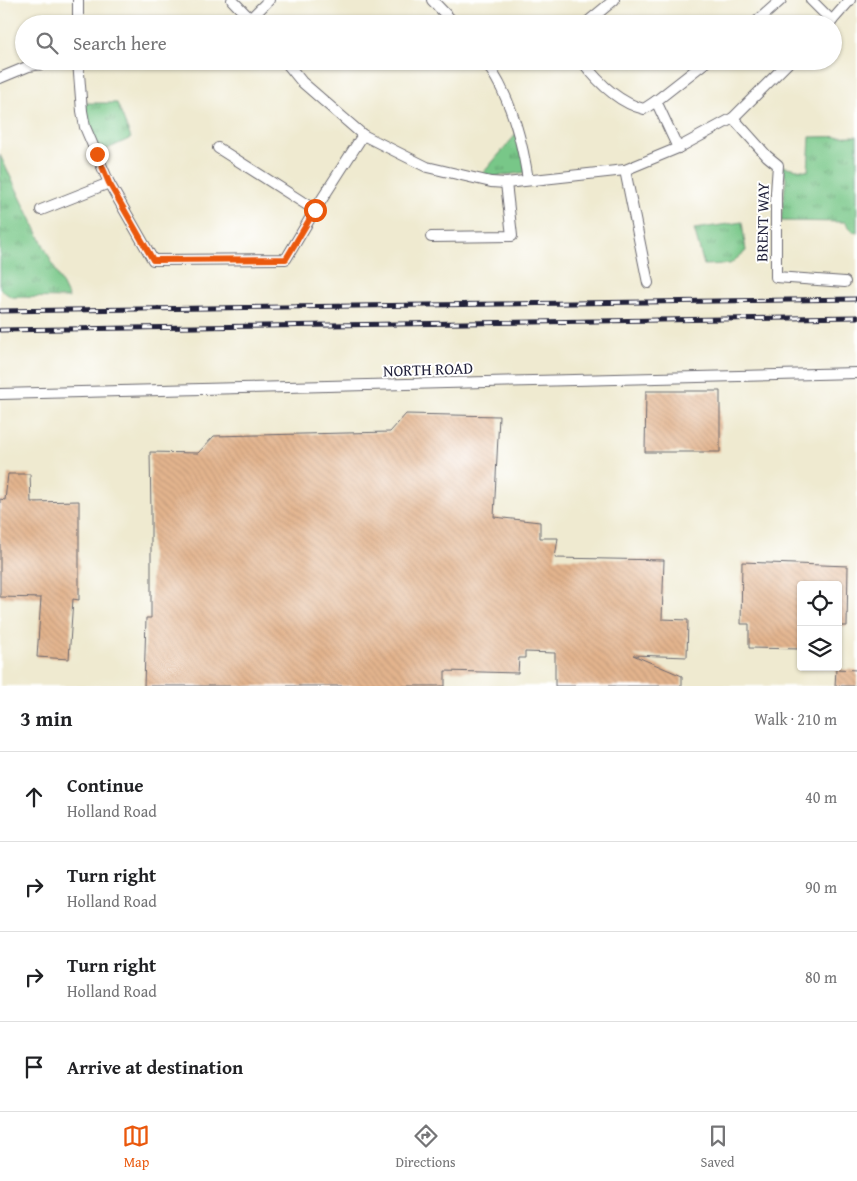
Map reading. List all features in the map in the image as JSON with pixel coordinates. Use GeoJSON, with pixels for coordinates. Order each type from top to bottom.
{"type":"FeatureCollection","features":[{"type":"Feature","properties":{"kind":"street"},"geometry":{"type":"LineString","coordinates":[[78,0],[78,15]]}},
{"type":"Feature","properties":{"kind":"street"},"geometry":{"type":"LineString","coordinates":[[232,0],[247,15]]}},
{"type":"Feature","properties":{"kind":"street"},"geometry":{"type":"LineString","coordinates":[[258,15],[269,0]]}},
{"type":"Feature","properties":{"kind":"street"},"geometry":{"type":"LineString","coordinates":[[432,0],[446,15]]}},
{"type":"Feature","properties":{"kind":"street"},"geometry":{"type":"LineString","coordinates":[[596,15],[614,0]]}},
{"type":"Feature","properties":{"kind":"street"},"geometry":{"type":"LineString","coordinates":[[764,15],[781,0]]}},
{"type":"Feature","properties":{"kind":"street"},"geometry":{"type":"LineString","coordinates":[[811,0],[824,15]]}},
{"type":"Feature","properties":{"kind":"street"},"geometry":{"type":"LineString","coordinates":[[836,15],[850,0]]}},
{"type":"Feature","properties":{"kind":"street"},"geometry":{"type":"LineString","coordinates":[[0,78],[19,70]]}},
{"type":"Feature","properties":{"kind":"street"},"geometry":{"type":"LineString","coordinates":[[79,70],[85,127],[109,183],[153,260],[286,259],[363,135]]}},
{"type":"Feature","properties":{"kind":"street"},"geometry":{"type":"LineString","coordinates":[[292,70],[302,82],[363,135],[427,167],[491,182],[506,183],[625,170],[678,148],[733,118],[781,70]]}},
{"type":"Feature","properties":{"kind":"street"},"geometry":{"type":"LineString","coordinates":[[491,70],[511,110],[524,150],[528,180]]}},
{"type":"Feature","properties":{"kind":"street"},"geometry":{"type":"LineString","coordinates":[[589,70],[596,79],[633,106],[644,109],[656,102],[695,70]]}},
{"type":"Feature","properties":{"kind":"street"},"geometry":{"type":"LineString","coordinates":[[656,102],[678,148]]}},
{"type":"Feature","properties":{"kind":"street","name":"BRENT WAY"},"geometry":{"type":"LineString","coordinates":[[733,118],[767,156],[778,165],[776,277],[845,282]]}},
{"type":"Feature","properties":{"kind":"street"},"geometry":{"type":"LineString","coordinates":[[218,148],[315,210]]}},
{"type":"Feature","properties":{"kind":"street"},"geometry":{"type":"LineString","coordinates":[[625,170],[648,283]]}},
{"type":"Feature","properties":{"kind":"street"},"geometry":{"type":"LineString","coordinates":[[41,210],[109,183]]}},
{"type":"Feature","properties":{"kind":"street"},"geometry":{"type":"LineString","coordinates":[[431,237],[512,236],[506,183]]}},
{"type":"Feature","properties":{"kind":"street","name":"NORTH ROAD"},"geometry":{"type":"LineString","coordinates":[[0,394],[857,372]]}},
{"type":"Feature","properties":{"kind":"green space"},"geometry":{"type":"Polygon","coordinates":[[[81,103],[117,103],[131,138],[97,154],[81,103]]]}},
{"type":"Feature","properties":{"kind":"green space"},"geometry":{"type":"Polygon","coordinates":[[[518,132],[527,172],[478,179],[518,132]]]}},
{"type":"Feature","properties":{"kind":"green space"},"geometry":{"type":"Polygon","coordinates":[[[857,136],[857,232],[853,232],[845,222],[781,221],[786,179],[782,166],[808,171],[810,137],[857,136]]]}},
{"type":"Feature","properties":{"kind":"green space"},"geometry":{"type":"Polygon","coordinates":[[[0,155],[69,298],[11,297],[0,289],[0,155]]]}},
{"type":"Feature","properties":{"kind":"green space"},"geometry":{"type":"Polygon","coordinates":[[[742,222],[746,251],[730,264],[704,265],[694,229],[742,222]]]}},
{"type":"Feature","properties":{"kind":"building"},"geometry":{"type":"Polygon","coordinates":[[[646,391],[720,391],[720,452],[645,452],[646,391]]]}},
{"type":"Feature","properties":{"kind":"building"},"geometry":{"type":"Polygon","coordinates":[[[406,414],[499,416],[494,517],[540,522],[540,538],[558,538],[555,558],[664,560],[662,619],[688,620],[687,657],[633,655],[682,676],[682,686],[555,686],[555,653],[525,652],[525,658],[519,658],[518,673],[445,671],[445,686],[144,686],[146,618],[151,618],[150,452],[198,453],[214,436],[390,432],[406,414]]]}},
{"type":"Feature","properties":{"kind":"building"},"geometry":{"type":"Polygon","coordinates":[[[8,474],[30,474],[31,502],[79,501],[79,600],[73,599],[69,659],[37,657],[41,598],[0,597],[0,499],[5,500],[8,474]]]}},
{"type":"Feature","properties":{"kind":"building"},"geometry":{"type":"Polygon","coordinates":[[[742,562],[848,566],[847,626],[842,626],[842,581],[797,581],[797,649],[749,648],[749,624],[741,624],[742,562]]]}},
{"type":"Feature","properties":{"kind":"building"},"geometry":{"type":"Polygon","coordinates":[[[857,670],[857,686],[835,686],[836,671],[857,670]]]}},
{"type":"Feature","properties":{"kind":"railway"},"geometry":{"type":"LineString","coordinates":[[0,311],[857,299]]}},
{"type":"Feature","properties":{"kind":"railway"},"geometry":{"type":"LineString","coordinates":[[0,330],[857,317]]}},
{"type":"Feature","properties":{"kind":"route"},"geometry":{"type":"LineString","coordinates":[[97,154],[109,183],[153,260],[286,259],[315,210]]}}]}
